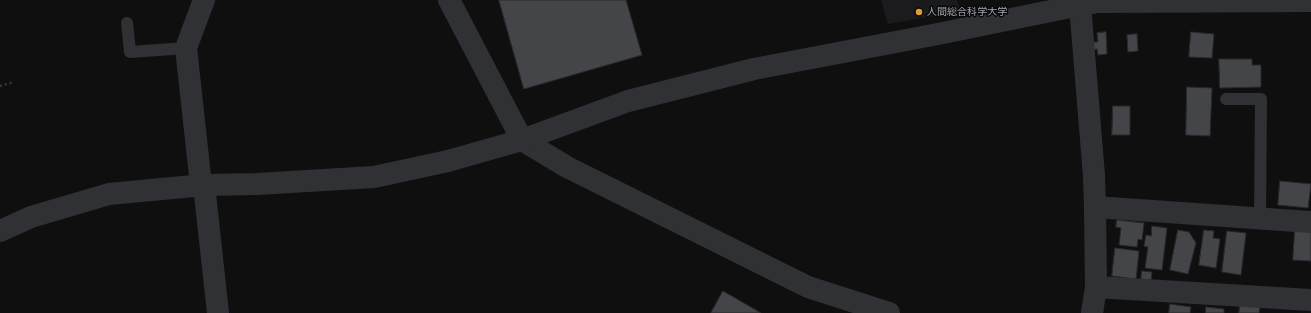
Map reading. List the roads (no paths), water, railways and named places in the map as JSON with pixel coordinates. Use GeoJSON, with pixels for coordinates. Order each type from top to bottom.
{"type":"FeatureCollection","features":[{"type":"Feature","properties":{"kind":"street"},"geometry":{"type":"LineString","coordinates":[[204,0],[186,48],[218,313]]}},
{"type":"Feature","properties":{"kind":"street"},"geometry":{"type":"LineString","coordinates":[[449,0],[522,140],[567,167],[808,287],[889,313]]}},
{"type":"Feature","properties":{"kind":"street"},"geometry":{"type":"LineString","coordinates":[[0,231],[31,217],[109,194],[203,185],[257,184],[374,177],[448,161],[522,140],[628,101],[754,69],[938,34],[1080,2],[1311,0]]}},
{"type":"Feature","properties":{"kind":"street"},"geometry":{"type":"LineString","coordinates":[[1080,2],[1094,176],[1096,286],[1092,313]]}},
{"type":"Feature","properties":{"kind":"street"},"geometry":{"type":"LineString","coordinates":[[1095,207],[1311,222]]}},
{"type":"Feature","properties":{"kind":"street"},"geometry":{"type":"LineString","coordinates":[[1096,286],[1311,300]]}},
{"type":"Feature","properties":{"kind":"lane"},"geometry":{"type":"LineString","coordinates":[[127,23],[130,52],[186,48]]}},
{"type":"Feature","properties":{"kind":"lane"},"geometry":{"type":"LineString","coordinates":[[1226,99],[1261,100],[1260,218]]}},
{"type":"Feature","properties":{"kind":"place","name":"人間総合科学大学"},"geometry":{"type":"Point","coordinates":[919,12]}}]}
